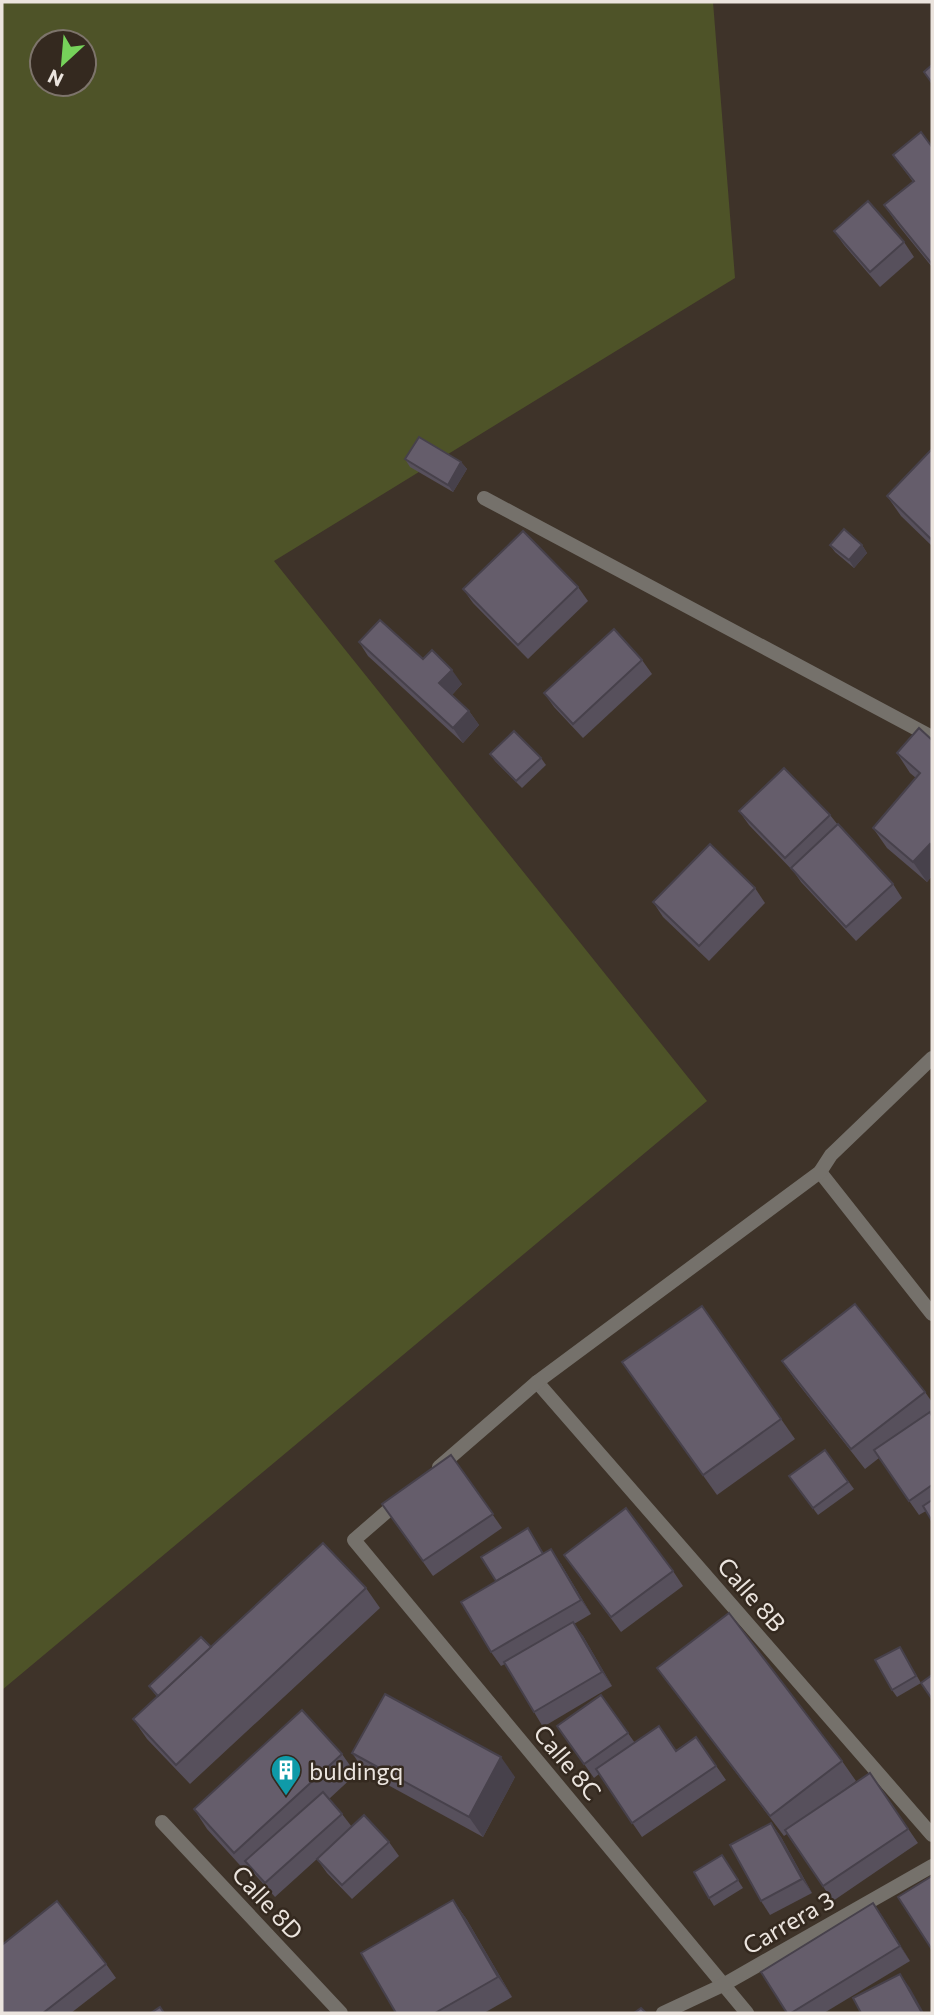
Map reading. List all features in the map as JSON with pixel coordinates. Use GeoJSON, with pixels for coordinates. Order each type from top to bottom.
{"type":"FeatureCollection","features":[{"type":"Feature","properties":{"kind":"street"},"geometry":{"type":"LineString","coordinates":[[484,498],[932,737]]}},
{"type":"Feature","properties":{"kind":"street"},"geometry":{"type":"LineString","coordinates":[[537,1382],[820,1172],[831,1155],[932,1058]]}},
{"type":"Feature","properties":{"kind":"street"},"geometry":{"type":"LineString","coordinates":[[820,1172],[932,1314]]}},
{"type":"Feature","properties":{"kind":"street","name":"Calle 8C"},"geometry":{"type":"LineString","coordinates":[[537,1382],[354,1540],[747,2013]]}},
{"type":"Feature","properties":{"kind":"street","name":"Calle 8B"},"geometry":{"type":"LineString","coordinates":[[537,1382],[932,1835]]}},
{"type":"Feature","properties":{"kind":"street","name":"Calle 8D"},"geometry":{"type":"LineString","coordinates":[[162,1822],[341,2013]]}},
{"type":"Feature","properties":{"kind":"street","name":"Carrera 3"},"geometry":{"type":"LineString","coordinates":[[663,2013],[723,1985],[932,1866]]}},
{"type":"Feature","properties":{"kind":"green space"},"geometry":{"type":"Polygon","coordinates":[[[2,2],[713,2],[735,278],[274,561],[707,1101],[2,1690],[2,2]]]}},
{"type":"Feature","properties":{"kind":"building"},"geometry":{"type":"Polygon","coordinates":[[[932,65],[932,83],[924,72],[932,65]]]}},
{"type":"Feature","properties":{"kind":"building"},"geometry":{"type":"Polygon","coordinates":[[[921,132],[932,147],[932,264],[884,205],[914,181],[893,155],[921,132]]]}},
{"type":"Feature","properties":{"kind":"building"},"geometry":{"type":"Polygon","coordinates":[[[868,201],[904,242],[870,272],[834,231],[868,201]]]}},
{"type":"Feature","properties":{"kind":"building"},"geometry":{"type":"Polygon","coordinates":[[[419,437],[461,462],[448,485],[405,459],[419,437]]]}},
{"type":"Feature","properties":{"kind":"building"},"geometry":{"type":"Polygon","coordinates":[[[932,449],[932,540],[887,496],[932,449]]]}},
{"type":"Feature","properties":{"kind":"building"},"geometry":{"type":"Polygon","coordinates":[[[844,529],[862,545],[849,560],[830,545],[844,529]]]}},
{"type":"Feature","properties":{"kind":"building"},"geometry":{"type":"Polygon","coordinates":[[[523,531],[578,587],[518,645],[463,589],[523,531]]]}},
{"type":"Feature","properties":{"kind":"building"},"geometry":{"type":"Polygon","coordinates":[[[380,620],[423,659],[432,650],[452,670],[439,683],[469,711],[453,728],[359,642],[380,620]]]}},
{"type":"Feature","properties":{"kind":"building"},"geometry":{"type":"Polygon","coordinates":[[[614,629],[642,660],[573,724],[544,693],[614,629]]]}},
{"type":"Feature","properties":{"kind":"building"},"geometry":{"type":"Polygon","coordinates":[[[919,728],[932,740],[932,846],[930,844],[913,862],[873,828],[920,773],[897,753],[919,728]]]}},
{"type":"Feature","properties":{"kind":"building"},"geometry":{"type":"Polygon","coordinates":[[[514,731],[541,758],[516,781],[490,754],[514,731]]]}},
{"type":"Feature","properties":{"kind":"building"},"geometry":{"type":"Polygon","coordinates":[[[784,768],[830,815],[785,858],[739,811],[784,768]]]}},
{"type":"Feature","properties":{"kind":"building"},"geometry":{"type":"Polygon","coordinates":[[[838,824],[893,884],[846,927],[791,868],[838,824]]]}},
{"type":"Feature","properties":{"kind":"building"},"geometry":{"type":"Polygon","coordinates":[[[710,844],[755,888],[699,946],[653,902],[710,844]]]}},
{"type":"Feature","properties":{"kind":"building"},"geometry":{"type":"Polygon","coordinates":[[[855,1304],[925,1392],[851,1449],[782,1361],[855,1304]]]}},
{"type":"Feature","properties":{"kind":"building"},"geometry":{"type":"Polygon","coordinates":[[[702,1306],[781,1419],[703,1475],[622,1362],[702,1306]]]}},
{"type":"Feature","properties":{"kind":"building"},"geometry":{"type":"Polygon","coordinates":[[[930,1412],[932,1485],[909,1501],[874,1450],[930,1412]]]}},
{"type":"Feature","properties":{"kind":"building"},"geometry":{"type":"Polygon","coordinates":[[[825,1450],[848,1482],[813,1508],[789,1476],[825,1450]]]}},
{"type":"Feature","properties":{"kind":"building"},"geometry":{"type":"Polygon","coordinates":[[[451,1455],[493,1514],[423,1561],[382,1504],[451,1455]]]}},
{"type":"Feature","properties":{"kind":"building"},"geometry":{"type":"Polygon","coordinates":[[[932,1500],[932,1521],[923,1506],[932,1500]]]}},
{"type":"Feature","properties":{"kind":"building"},"geometry":{"type":"Polygon","coordinates":[[[626,1508],[673,1571],[611,1617],[564,1555],[626,1508]]]}},
{"type":"Feature","properties":{"kind":"building"},"geometry":{"type":"Polygon","coordinates":[[[528,1528],[543,1554],[496,1581],[481,1557],[528,1528]]]}},
{"type":"Feature","properties":{"kind":"building"},"geometry":{"type":"Polygon","coordinates":[[[323,1543],[366,1588],[176,1765],[133,1719],[323,1543]]]}},
{"type":"Feature","properties":{"kind":"building"},"geometry":{"type":"Polygon","coordinates":[[[551,1549],[581,1600],[491,1652],[461,1602],[551,1549]]]}},
{"type":"Feature","properties":{"kind":"building"},"geometry":{"type":"Polygon","coordinates":[[[729,1613],[842,1761],[770,1816],[657,1668],[729,1613]]]}},
{"type":"Feature","properties":{"kind":"building"},"geometry":{"type":"Polygon","coordinates":[[[573,1622],[602,1672],[534,1712],[504,1662],[573,1622]]]}},
{"type":"Feature","properties":{"kind":"building"},"geometry":{"type":"Polygon","coordinates":[[[201,1637],[211,1647],[158,1696],[149,1686],[201,1637]]]}},
{"type":"Feature","properties":{"kind":"building"},"geometry":{"type":"Polygon","coordinates":[[[900,1647],[916,1676],[892,1690],[875,1660],[900,1647]]]}},
{"type":"Feature","properties":{"kind":"building"},"geometry":{"type":"Polygon","coordinates":[[[932,1675],[932,1699],[921,1683],[932,1675]]]}},
{"type":"Feature","properties":{"kind":"building"},"geometry":{"type":"Polygon","coordinates":[[[385,1694],[501,1757],[469,1817],[352,1753],[385,1694]]]}},
{"type":"Feature","properties":{"kind":"building"},"geometry":{"type":"Polygon","coordinates":[[[601,1695],[628,1733],[584,1764],[557,1726],[601,1695]]]}},
{"type":"Feature","properties":{"kind":"building"},"geometry":{"type":"Polygon","coordinates":[[[302,1710],[342,1754],[234,1853],[194,1809],[302,1710]]]}},
{"type":"Feature","properties":{"kind":"building"},"geometry":{"type":"Polygon","coordinates":[[[659,1726],[676,1751],[696,1737],[716,1766],[632,1823],[596,1769],[659,1726]]]}},
{"type":"Feature","properties":{"kind":"building"},"geometry":{"type":"Polygon","coordinates":[[[870,1773],[908,1829],[823,1886],[785,1830],[870,1773]]]}},
{"type":"Feature","properties":{"kind":"building"},"geometry":{"type":"Polygon","coordinates":[[[323,1792],[342,1814],[265,1883],[245,1861],[323,1792]]]}},
{"type":"Feature","properties":{"kind":"building"},"geometry":{"type":"Polygon","coordinates":[[[364,1815],[389,1842],[342,1885],[317,1859],[364,1815]]]}},
{"type":"Feature","properties":{"kind":"building"},"geometry":{"type":"Polygon","coordinates":[[[771,1823],[802,1879],[761,1901],[730,1845],[771,1823]]]}},
{"type":"Feature","properties":{"kind":"building"},"geometry":{"type":"Polygon","coordinates":[[[722,1855],[738,1880],[709,1898],[694,1872],[722,1855]]]}},
{"type":"Feature","properties":{"kind":"building"},"geometry":{"type":"Polygon","coordinates":[[[932,1876],[932,1947],[931,1948],[898,1897],[932,1876]]]}},
{"type":"Feature","properties":{"kind":"building"},"geometry":{"type":"Polygon","coordinates":[[[453,1900],[498,1977],[435,2013],[396,2013],[361,1953],[453,1900]]]}},
{"type":"Feature","properties":{"kind":"building"},"geometry":{"type":"Polygon","coordinates":[[[57,1901],[106,1964],[43,2013],[3,2013],[2,1945],[57,1901]]]}},
{"type":"Feature","properties":{"kind":"building"},"geometry":{"type":"Polygon","coordinates":[[[873,1903],[900,1946],[787,2013],[761,1972],[873,1903]]]}},
{"type":"Feature","properties":{"kind":"building"},"geometry":{"type":"Polygon","coordinates":[[[900,1974],[922,2013],[861,2013],[853,1998],[900,1974]]]}},
{"type":"Feature","properties":{"kind":"building"},"geometry":{"type":"Polygon","coordinates":[[[160,2007],[164,2013],[151,2013],[160,2007]]]}},
{"type":"Feature","properties":{"kind":"place","name":"buldingq"},"geometry":{"type":"Point","coordinates":[286,1797]}}]}
